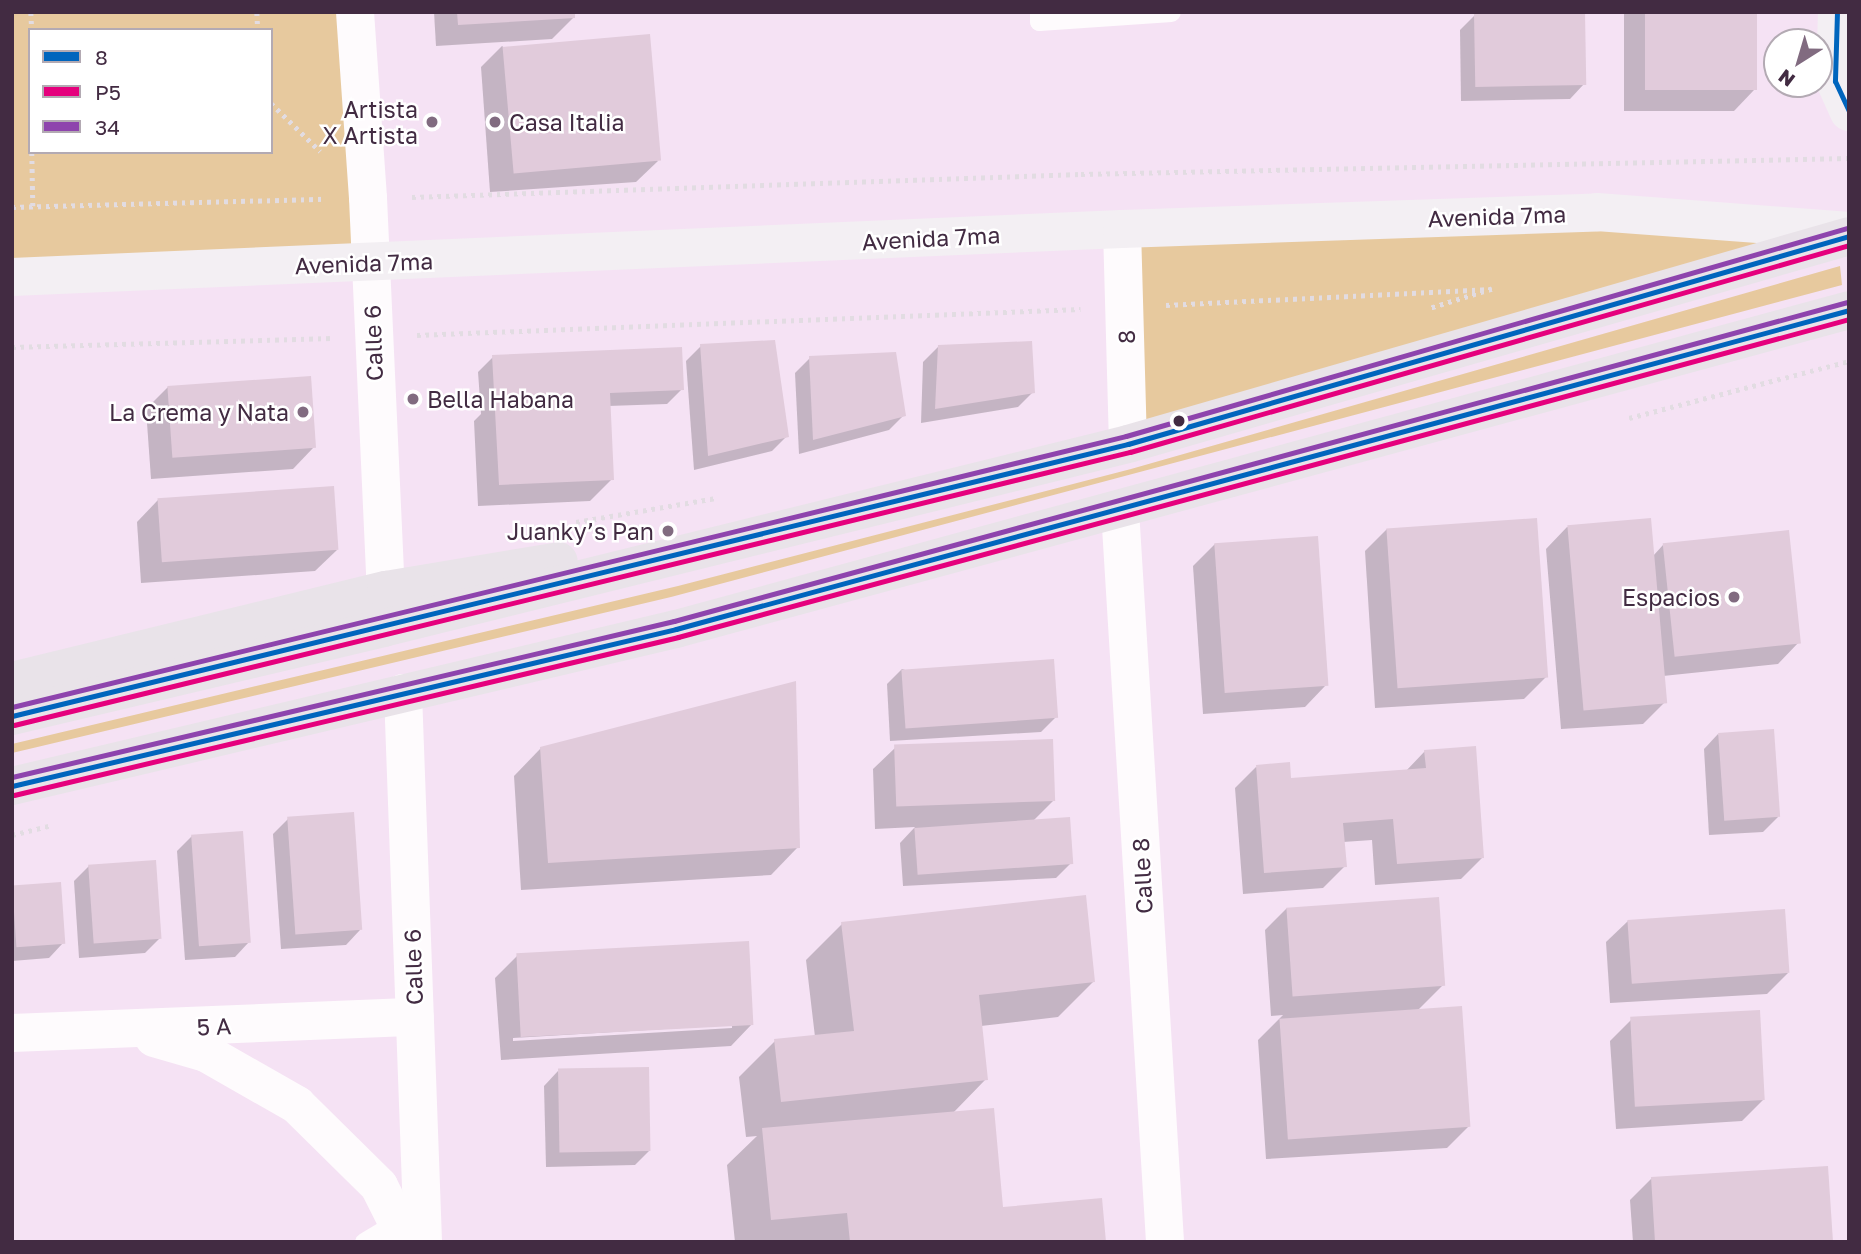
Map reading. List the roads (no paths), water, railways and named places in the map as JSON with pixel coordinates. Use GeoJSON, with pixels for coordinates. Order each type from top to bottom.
{"type":"FeatureCollection","features":[{"type":"Feature","properties":{"kind":"main road"},"geometry":{"type":"LineString","coordinates":[[12,716],[383,628],[1128,444],[1849,233]]}},
{"type":"Feature","properties":{"kind":"main road"},"geometry":{"type":"LineString","coordinates":[[12,786],[676,629],[1849,310]]}},
{"type":"Feature","properties":{"kind":"main road"},"geometry":{"type":"LineString","coordinates":[[12,681],[386,590],[851,512]]}},
{"type":"Feature","properties":{"kind":"street","name":"Calle 6"},"geometry":{"type":"LineString","coordinates":[[355,12],[368,198],[386,590]]}},
{"type":"Feature","properties":{"kind":"street"},"geometry":{"type":"LineString","coordinates":[[1837,12],[1835,81],[1849,112]]}},
{"type":"Feature","properties":{"kind":"street","name":"Avenida 7ma"},"geometry":{"type":"LineString","coordinates":[[12,277],[1122,229],[1597,212],[1849,233]]}},
{"type":"Feature","properties":{"kind":"street","name":"8"},"geometry":{"type":"LineString","coordinates":[[1122,229],[1128,444]]}},
{"type":"Feature","properties":{"kind":"street","name":"Calle 8"},"geometry":{"type":"LineString","coordinates":[[1120,510],[1165,1242]]}},
{"type":"Feature","properties":{"kind":"street","name":"Calle 6"},"geometry":{"type":"LineString","coordinates":[[403,693],[415,1017],[409,1235]]}},
{"type":"Feature","properties":{"kind":"street","name":"5 A"},"geometry":{"type":"LineString","coordinates":[[12,1033],[415,1017]]}},
{"type":"Feature","properties":{"kind":"street"},"geometry":{"type":"LineString","coordinates":[[125,1029],[206,1053],[297,1104],[379,1186],[409,1235]]}},
{"type":"Feature","properties":{"kind":"lane"},"geometry":{"type":"LineString","coordinates":[[1039,12],[1039,21],[1171,12]]}},
{"type":"Feature","properties":{"kind":"lane"},"geometry":{"type":"LineString","coordinates":[[364,1242],[409,1235]]}},
{"type":"Feature","properties":{"kind":"place","name":"Artista X Artista"},"geometry":{"type":"Point","coordinates":[432,122]}},
{"type":"Feature","properties":{"kind":"place","name":"Casa Italia"},"geometry":{"type":"Point","coordinates":[495,122]}},
{"type":"Feature","properties":{"kind":"place","name":"Bella Habana"},"geometry":{"type":"Point","coordinates":[413,399]}},
{"type":"Feature","properties":{"kind":"place","name":"La Crema y Nata"},"geometry":{"type":"Point","coordinates":[303,412]}},
{"type":"Feature","properties":{"kind":"place","name":"Juanky’s Pan"},"geometry":{"type":"Point","coordinates":[668,531]}},
{"type":"Feature","properties":{"kind":"place","name":"Espacios"},"geometry":{"type":"Point","coordinates":[1734,597]}}]}
